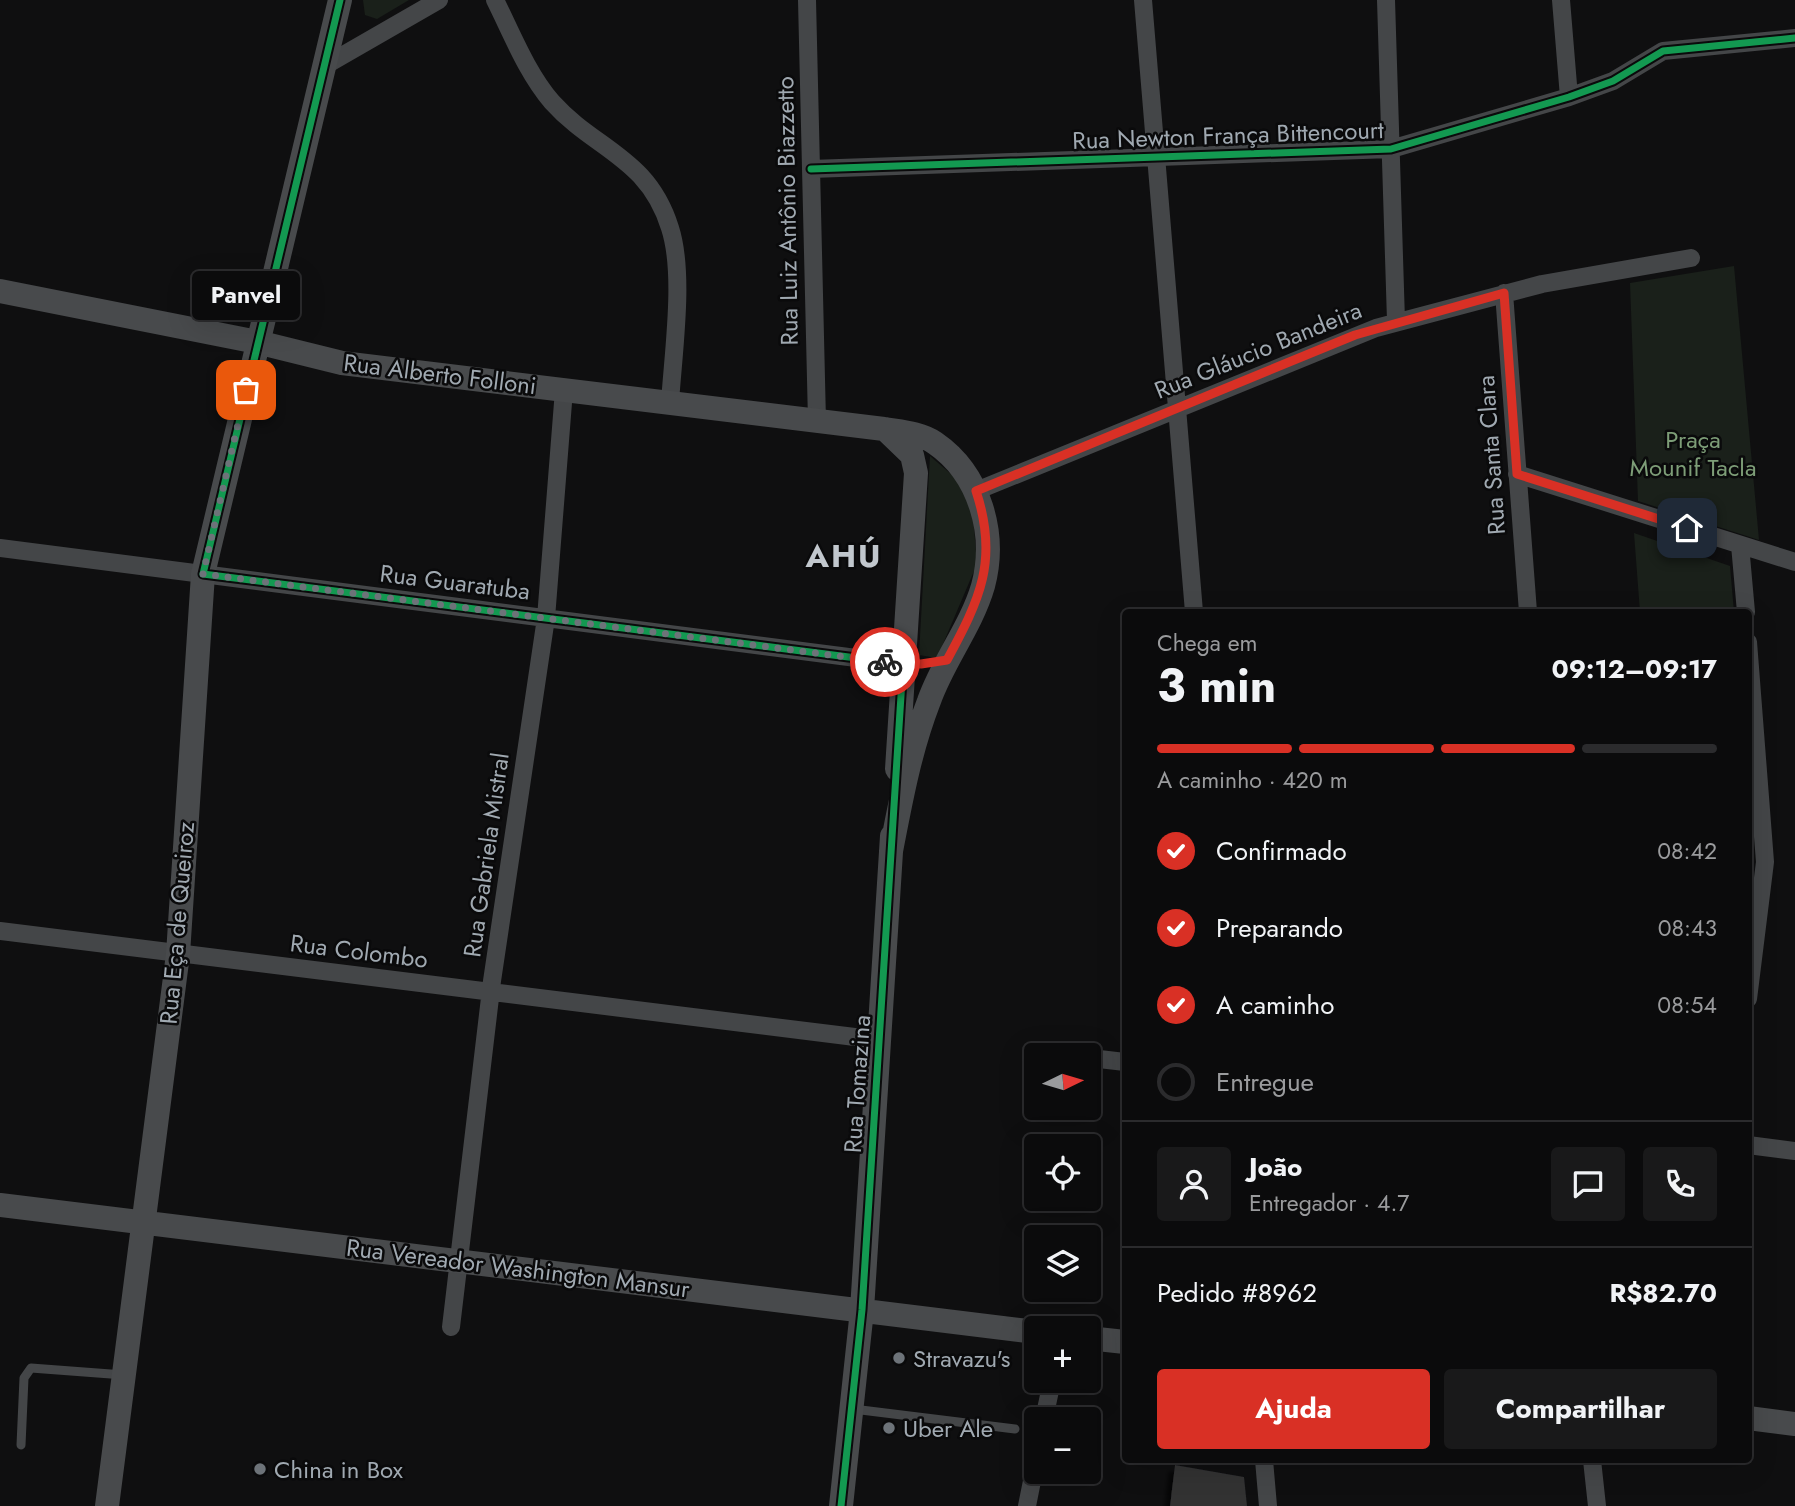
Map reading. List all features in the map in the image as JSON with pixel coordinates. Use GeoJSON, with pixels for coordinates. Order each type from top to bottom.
{"type":"FeatureCollection","features":[{"type":"Feature","properties":{"kind":"main road","name":"Rua Eça de Queiroz"},"geometry":{"type":"LineString","coordinates":[[107,1506],[178,954],[203,574],[340,0]]}},
{"type":"Feature","properties":{"kind":"main road","name":"Rua Alberto Folloni"},"geometry":{"type":"LineString","coordinates":[[0,291],[257,342],[342,363],[884,429]]}},
{"type":"Feature","properties":{"kind":"main road","name":"Rua Tomazina"},"geometry":{"type":"LineString","coordinates":[[884,429],[913,434],[934,442],[950,456],[976,491],[983,510],[987,563],[975,609],[930,697],[906,769],[891,850]]}},
{"type":"Feature","properties":{"kind":"main road","name":"Rua Tomazina"},"geometry":{"type":"LineString","coordinates":[[841,1506],[862,1310],[916,473],[912,456],[884,429]]}},
{"type":"Feature","properties":{"kind":"main road"},"geometry":{"type":"LineString","coordinates":[[903,664],[947,660]]}},
{"type":"Feature","properties":{"kind":"main road","name":"Rua Vereador Washington Mansur"},"geometry":{"type":"LineString","coordinates":[[0,1205],[1024,1330]]}},
{"type":"Feature","properties":{"kind":"main road"},"geometry":{"type":"LineString","coordinates":[[1101,1339],[1122,1342]]}},
{"type":"Feature","properties":{"kind":"main road"},"geometry":{"type":"LineString","coordinates":[[1752,1419],[1795,1424]]}},
{"type":"Feature","properties":{"kind":"street"},"geometry":{"type":"LineString","coordinates":[[326,65],[439,0]]}},
{"type":"Feature","properties":{"kind":"street"},"geometry":{"type":"LineString","coordinates":[[495,0],[538,83],[553,103],[632,165],[660,202],[671,228],[676,254],[670,403]]}},
{"type":"Feature","properties":{"kind":"street","name":"Rua Luiz Antônio Biazzetto"},"geometry":{"type":"LineString","coordinates":[[807,0],[817,421]]}},
{"type":"Feature","properties":{"kind":"street"},"geometry":{"type":"LineString","coordinates":[[1143,0],[1194,609]]}},
{"type":"Feature","properties":{"kind":"street"},"geometry":{"type":"LineString","coordinates":[[1386,0],[1396,321]]}},
{"type":"Feature","properties":{"kind":"street"},"geometry":{"type":"LineString","coordinates":[[1561,0],[1569,97]]}},
{"type":"Feature","properties":{"kind":"street","name":"Rua Newton França Bittencourt"},"geometry":{"type":"LineString","coordinates":[[811,169],[1391,149],[1569,97],[1613,81],[1663,51],[1795,38]]}},
{"type":"Feature","properties":{"kind":"street","name":"Rua Gláucio Bandeira"},"geometry":{"type":"LineString","coordinates":[[976,491],[1355,335],[1396,321],[1504,293],[1691,258]]}},
{"type":"Feature","properties":{"kind":"street","name":"Rua Santa Clara"},"geometry":{"type":"LineString","coordinates":[[1504,293],[1528,609]]}},
{"type":"Feature","properties":{"kind":"street","name":"Rua Gabriela Mistral"},"geometry":{"type":"LineString","coordinates":[[451,1327],[491,992],[546,618],[564,390]]}},
{"type":"Feature","properties":{"kind":"street"},"geometry":{"type":"LineString","coordinates":[[1517,474],[1795,562]]}},
{"type":"Feature","properties":{"kind":"street"},"geometry":{"type":"LineString","coordinates":[[1740,545],[1746,609]]}},
{"type":"Feature","properties":{"kind":"street","name":"Rua Guaratuba"},"geometry":{"type":"LineString","coordinates":[[0,548],[903,664]]}},
{"type":"Feature","properties":{"kind":"street"},"geometry":{"type":"LineString","coordinates":[[1752,690],[1765,847],[1752,963]]}},
{"type":"Feature","properties":{"kind":"street","name":"Rua Colombo"},"geometry":{"type":"LineString","coordinates":[[0,931],[879,1040]]}},
{"type":"Feature","properties":{"kind":"street"},"geometry":{"type":"LineString","coordinates":[[1101,1059],[1122,1062]]}},
{"type":"Feature","properties":{"kind":"street"},"geometry":{"type":"LineString","coordinates":[[1752,1146],[1795,1151]]}},
{"type":"Feature","properties":{"kind":"street"},"geometry":{"type":"LineString","coordinates":[[1264,1463],[1268,1506]]}},
{"type":"Feature","properties":{"kind":"street"},"geometry":{"type":"LineString","coordinates":[[1592,1463],[1597,1506]]}},
{"type":"Feature","properties":{"kind":"street"},"geometry":{"type":"LineString","coordinates":[[1027,1506],[1031,1484]]}},
{"type":"Feature","properties":{"kind":"lane"},"geometry":{"type":"LineString","coordinates":[[21,1445],[24,1378],[31,1368],[125,1375]]}},
{"type":"Feature","properties":{"kind":"lane"},"geometry":{"type":"LineString","coordinates":[[851,1409],[1015,1429]]}},
{"type":"Feature","properties":{"kind":"green space"},"geometry":{"type":"Polygon","coordinates":[[[363,0],[409,0],[377,19],[365,15],[363,0]]]}},
{"type":"Feature","properties":{"kind":"green space","name":"Praça Mounif Tacla"},"geometry":{"type":"Polygon","coordinates":[[[1734,266],[1759,540],[1638,501],[1630,283],[1734,266]]]}},
{"type":"Feature","properties":{"kind":"green space"},"geometry":{"type":"Polygon","coordinates":[[[930,456],[959,481],[972,504],[977,564],[937,658],[919,655],[930,456]]]}},
{"type":"Feature","properties":{"kind":"green space"},"geometry":{"type":"Polygon","coordinates":[[[1634,533],[1730,566],[1734,609],[1640,609],[1634,533]]]}},
{"type":"Feature","properties":{"kind":"building"},"geometry":{"type":"Polygon","coordinates":[[[1175,1465],[1244,1477],[1247,1506],[1170,1506],[1175,1465]]]}},
{"type":"Feature","properties":{"kind":"cycle path"},"geometry":{"type":"LineString","coordinates":[[340,0],[203,574],[903,664],[862,1310],[841,1506]]}},
{"type":"Feature","properties":{"kind":"cycle path"},"geometry":{"type":"LineString","coordinates":[[811,169],[1391,149],[1569,97],[1613,81],[1663,51],[1795,38]]}},
{"type":"Feature","properties":{"kind":"way so far"},"geometry":{"type":"LineString","coordinates":[[246,390],[203,574],[885,662]]}},
{"type":"Feature","properties":{"kind":"place","name":"Panvel"},"geometry":{"type":"Point","coordinates":[246,390]}},
{"type":"Feature","properties":{"kind":"place","name":"Stravazu's"},"geometry":{"type":"Point","coordinates":[899,1358]}},
{"type":"Feature","properties":{"kind":"place","name":"Uber Ale"},"geometry":{"type":"Point","coordinates":[889,1428]}},
{"type":"Feature","properties":{"kind":"place","name":"China in Box"},"geometry":{"type":"Point","coordinates":[260,1469]}},
{"type":"Feature","properties":{"kind":"district","name":"AHÚ"},"geometry":{"type":"Point","coordinates":[844,556]}},
{"type":"Feature","properties":{"kind":"route"},"geometry":{"type":"LineString","coordinates":[[885,662],[936,663],[947,660],[957,643],[975,609],[987,563],[983,510],[976,491],[1355,335],[1396,321],[1504,293],[1517,474],[1687,528]]}}]}
